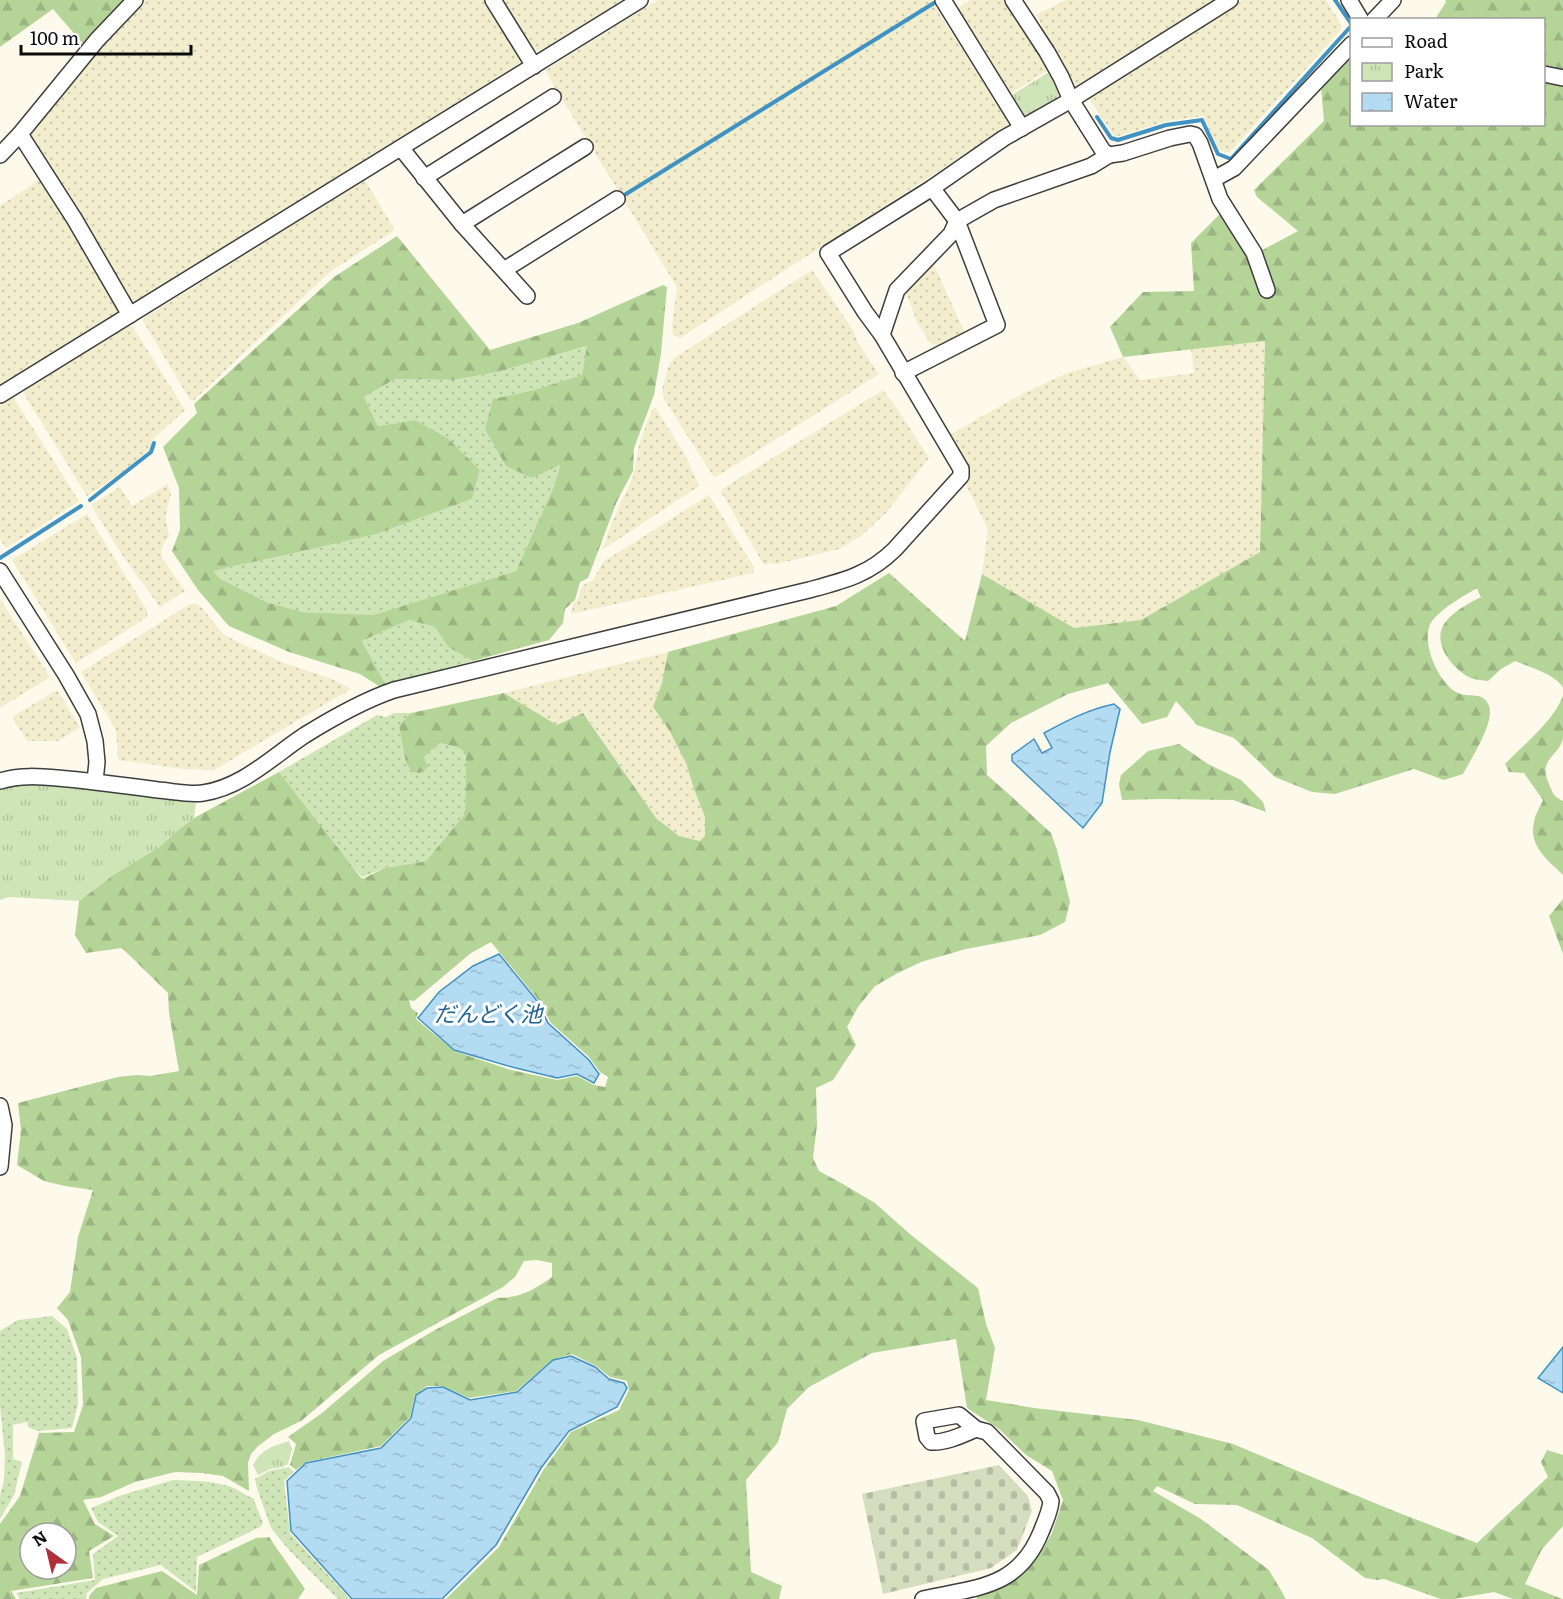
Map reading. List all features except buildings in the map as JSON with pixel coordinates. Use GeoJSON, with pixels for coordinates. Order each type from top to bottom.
{"type":"FeatureCollection","features":[{"type":"Feature","properties":{"kind":"street"},"geometry":{"type":"LineString","coordinates":[[0,155],[97,40],[135,0]]}},
{"type":"Feature","properties":{"kind":"street"},"geometry":{"type":"LineString","coordinates":[[493,0],[534,66]]}},
{"type":"Feature","properties":{"kind":"street"},"geometry":{"type":"LineString","coordinates":[[0,395],[640,0]]}},
{"type":"Feature","properties":{"kind":"street"},"geometry":{"type":"LineString","coordinates":[[1013,0],[1062,77],[1071,100],[1096,141],[1109,155]]}},
{"type":"Feature","properties":{"kind":"street"},"geometry":{"type":"LineString","coordinates":[[0,781],[34,776],[178,792],[201,793],[215,790],[237,781],[335,717],[372,698],[394,690],[809,590],[863,573],[884,559],[961,476],[961,469],[882,335],[828,253],[932,188],[1004,138],[1071,100],[1230,0]]}},
{"type":"Feature","properties":{"kind":"street"},"geometry":{"type":"LineString","coordinates":[[1349,0],[1360,18]]}},
{"type":"Feature","properties":{"kind":"street"},"geometry":{"type":"LineString","coordinates":[[1376,18],[1393,0]]}},
{"type":"Feature","properties":{"kind":"street"},"geometry":{"type":"LineString","coordinates":[[950,3],[1022,128]]}},
{"type":"Feature","properties":{"kind":"street"},"geometry":{"type":"LineString","coordinates":[[1214,179],[1234,168],[1350,46]]}},
{"type":"Feature","properties":{"kind":"street"},"geometry":{"type":"LineString","coordinates":[[1545,74],[1563,78]]}},
{"type":"Feature","properties":{"kind":"street"},"geometry":{"type":"LineString","coordinates":[[424,178],[553,97]]}},
{"type":"Feature","properties":{"kind":"street"},"geometry":{"type":"LineString","coordinates":[[20,134],[75,220],[130,315]]}},
{"type":"Feature","properties":{"kind":"street"},"geometry":{"type":"LineString","coordinates":[[882,335],[897,290],[951,234],[957,221],[994,200],[1091,166],[1109,155],[1190,134],[1195,135],[1198,139],[1220,199],[1254,253],[1267,291]]}},
{"type":"Feature","properties":{"kind":"street"},"geometry":{"type":"LineString","coordinates":[[462,224],[585,147]]}},
{"type":"Feature","properties":{"kind":"street"},"geometry":{"type":"LineString","coordinates":[[401,148],[462,224],[527,296]]}},
{"type":"Feature","properties":{"kind":"street"},"geometry":{"type":"LineString","coordinates":[[903,373],[997,325],[957,221],[932,188]]}},
{"type":"Feature","properties":{"kind":"street"},"geometry":{"type":"LineString","coordinates":[[504,270],[617,199]]}},
{"type":"Feature","properties":{"kind":"street"},"geometry":{"type":"LineString","coordinates":[[0,571],[88,714],[94,732],[96,751],[95,781]]}},
{"type":"Feature","properties":{"kind":"street"},"geometry":{"type":"LineString","coordinates":[[0,1106],[4,1125],[0,1167]]}},
{"type":"Feature","properties":{"kind":"street"},"geometry":{"type":"LineString","coordinates":[[923,1599],[994,1583],[1020,1567],[1039,1538],[1051,1505],[1047,1493],[1024,1469],[987,1432],[976,1429]]}},
{"type":"Feature","properties":{"kind":"shaded area"},"geometry":{"type":"Polygon","coordinates":[[[141,0],[487,0],[520,53],[521,59],[517,65],[136,303],[128,301],[28,132],[97,45],[141,0]]]}},
{"type":"Feature","properties":{"kind":"shaded area"},"geometry":{"type":"Polygon","coordinates":[[[499,0],[622,0],[540,51],[529,49],[499,0]]]}},
{"type":"Feature","properties":{"kind":"shaded area"},"geometry":{"type":"Polygon","coordinates":[[[658,0],[931,0],[1007,121],[1007,127],[680,338],[673,335],[672,326],[677,287],[546,70],[658,0]]]}},
{"type":"Feature","properties":{"kind":"shaded area"},"geometry":{"type":"Polygon","coordinates":[[[970,0],[1004,0],[1051,68],[1007,96],[956,9],[970,0]]]}},
{"type":"Feature","properties":{"kind":"shaded area"},"geometry":{"type":"Polygon","coordinates":[[[1066,0],[1219,0],[1079,87],[1073,86],[1037,29],[1042,25],[1036,15],[1066,0]]]}},
{"type":"Feature","properties":{"kind":"shaded area"},"geometry":{"type":"Polygon","coordinates":[[[1243,0],[1326,0],[1342,26],[1340,31],[1229,153],[1218,150],[1203,116],[1168,121],[1115,137],[1087,96],[1243,0]]]}},
{"type":"Feature","properties":{"kind":"shaded area"},"geometry":{"type":"Polygon","coordinates":[[[42,178],[122,307],[120,313],[2,387],[0,383],[0,206],[42,178]]]}},
{"type":"Feature","properties":{"kind":"shaded area"},"geometry":{"type":"Polygon","coordinates":[[[365,180],[395,230],[331,271],[194,400],[190,400],[143,321],[144,318],[365,180]]]}},
{"type":"Feature","properties":{"kind":"shaded area"},"geometry":{"type":"Polygon","coordinates":[[[932,260],[966,336],[943,347],[930,343],[917,322],[906,292],[932,260]]]}},
{"type":"Feature","properties":{"kind":"shaded area"},"geometry":{"type":"Polygon","coordinates":[[[812,270],[853,330],[858,343],[879,374],[714,477],[664,399],[662,390],[668,367],[674,358],[812,270]]]}},
{"type":"Feature","properties":{"kind":"shaded area"},"geometry":{"type":"Polygon","coordinates":[[[129,325],[133,327],[185,410],[153,439],[148,451],[87,496],[24,394],[25,389],[129,325]]]}},
{"type":"Feature","properties":{"kind":"shaded area"},"geometry":{"type":"Polygon","coordinates":[[[1265,340],[1260,552],[1141,620],[1074,628],[982,574],[988,529],[964,481],[963,456],[951,434],[1022,394],[1067,373],[1123,357],[1140,380],[1194,373],[1191,349],[1265,340]]]}},
{"type":"Feature","properties":{"kind":"shaded area"},"geometry":{"type":"Polygon","coordinates":[[[883,390],[929,458],[886,513],[861,536],[839,549],[764,565],[721,492],[722,489],[883,390]]]}},
{"type":"Feature","properties":{"kind":"shaded area"},"geometry":{"type":"Polygon","coordinates":[[[13,397],[79,501],[6,548],[0,539],[0,405],[13,397]]]}},
{"type":"Feature","properties":{"kind":"shaded area"},"geometry":{"type":"Polygon","coordinates":[[[655,407],[685,455],[699,486],[602,550],[633,477],[639,445],[655,407]]]}},
{"type":"Feature","properties":{"kind":"shaded area"},"geometry":{"type":"Polygon","coordinates":[[[168,484],[171,495],[166,520],[169,536],[161,549],[162,558],[185,591],[160,607],[124,558],[91,505],[120,487],[132,506],[168,484]]]}},
{"type":"Feature","properties":{"kind":"shaded area"},"geometry":{"type":"Polygon","coordinates":[[[709,495],[754,567],[753,573],[571,614],[582,586],[593,580],[603,562],[709,495]]]}},
{"type":"Feature","properties":{"kind":"shaded area"},"geometry":{"type":"Polygon","coordinates":[[[87,514],[148,612],[147,617],[76,663],[12,560],[87,514]]]}},
{"type":"Feature","properties":{"kind":"shaded area"},"geometry":{"type":"Polygon","coordinates":[[[0,599],[50,677],[0,708],[0,599]]]}},
{"type":"Feature","properties":{"kind":"shaded area"},"geometry":{"type":"Polygon","coordinates":[[[190,604],[197,604],[223,634],[238,642],[284,663],[332,679],[351,689],[214,770],[183,769],[118,760],[116,730],[81,672],[190,604]]]}},
{"type":"Feature","properties":{"kind":"shaded area"},"geometry":{"type":"Polygon","coordinates":[[[759,626],[653,707],[669,730],[686,763],[705,817],[705,836],[700,841],[679,836],[656,818],[584,713],[557,725],[504,693],[668,652],[759,626]]]}},
{"type":"Feature","properties":{"kind":"shaded area"},"geometry":{"type":"Polygon","coordinates":[[[57,690],[80,727],[59,741],[27,741],[12,717],[57,690]]]}},
{"type":"Feature","properties":{"kind":"green space"},"geometry":{"type":"Polygon","coordinates":[[[0,0],[125,0],[84,45],[53,9],[0,47],[0,0]]]}},
{"type":"Feature","properties":{"kind":"green space"},"geometry":{"type":"Polygon","coordinates":[[[1445,0],[1563,0],[1563,688],[1549,675],[1515,661],[1501,669],[1488,681],[1469,677],[1451,662],[1441,640],[1443,626],[1455,613],[1481,597],[1477,588],[1442,611],[1432,621],[1429,629],[1429,649],[1444,680],[1458,693],[1484,698],[1490,713],[1486,731],[1463,774],[1444,780],[1414,769],[1335,794],[1312,792],[1275,777],[1234,738],[1197,725],[1176,701],[1167,717],[1142,724],[1108,683],[1068,694],[1011,723],[986,746],[987,775],[1051,833],[1070,902],[1065,922],[1040,935],[966,949],[921,962],[875,986],[858,1007],[847,1027],[856,1045],[833,1080],[816,1088],[817,1125],[813,1158],[819,1171],[875,1203],[978,1288],[986,1324],[995,1348],[986,1400],[1138,1420],[1233,1444],[1477,1543],[1548,1477],[1541,1462],[1547,1450],[1563,1455],[1563,1526],[1542,1549],[1525,1584],[1562,1599],[1513,1599],[1494,1592],[1441,1599],[1384,1579],[1365,1578],[1312,1538],[1237,1505],[1195,1504],[1157,1486],[1153,1491],[1201,1519],[1269,1570],[1286,1599],[977,1599],[975,1589],[1023,1570],[1042,1550],[1052,1533],[1063,1500],[1052,1471],[1026,1455],[999,1429],[967,1408],[956,1339],[872,1353],[809,1387],[787,1409],[778,1442],[746,1480],[751,1572],[782,1586],[779,1599],[446,1599],[499,1547],[544,1469],[571,1432],[619,1410],[629,1390],[627,1381],[610,1377],[596,1366],[572,1354],[552,1360],[516,1391],[469,1398],[442,1386],[427,1386],[415,1395],[410,1417],[381,1446],[306,1462],[296,1470],[290,1465],[296,1444],[288,1437],[322,1413],[383,1361],[435,1330],[497,1298],[513,1297],[539,1286],[552,1277],[552,1263],[537,1260],[524,1261],[515,1277],[503,1287],[379,1355],[301,1421],[274,1434],[257,1447],[248,1463],[249,1491],[223,1476],[175,1472],[135,1482],[101,1497],[83,1500],[95,1524],[114,1536],[89,1551],[93,1578],[78,1580],[78,1521],[18,1521],[18,1581],[74,1581],[11,1591],[16,1599],[0,1599],[0,1524],[20,1496],[39,1433],[74,1432],[83,1405],[81,1357],[68,1320],[57,1308],[70,1292],[78,1237],[93,1190],[44,1181],[17,1165],[21,1130],[18,1103],[118,1077],[151,1076],[179,1071],[169,1013],[168,993],[122,948],[86,953],[75,935],[79,901],[113,875],[159,847],[194,818],[279,772],[362,879],[385,868],[426,861],[465,814],[466,753],[457,747],[440,743],[424,757],[428,767],[420,773],[412,772],[406,763],[399,726],[411,713],[504,693],[557,725],[583,713],[656,818],[679,836],[700,841],[705,836],[705,817],[686,763],[669,730],[653,707],[662,683],[668,652],[836,606],[889,573],[965,641],[982,574],[1074,628],[1141,620],[1260,552],[1265,341],[1123,357],[1110,327],[1143,292],[1194,291],[1191,243],[1219,215],[1226,216],[1253,255],[1298,231],[1257,197],[1254,190],[1324,121],[1321,87],[1350,54],[1350,126],[1545,126],[1545,18],[1436,18],[1445,0]],[[491,942],[471,953],[414,1001],[409,1000],[411,1008],[418,1013],[416,1019],[454,1051],[511,1070],[557,1080],[577,1076],[594,1085],[605,1087],[608,1077],[600,1072],[589,1057],[551,1023],[540,1002],[491,942]]]}},
{"type":"Feature","properties":{"kind":"green space"},"geometry":{"type":"Polygon","coordinates":[[[1052,70],[1060,88],[1057,98],[1049,106],[1029,118],[1019,116],[1007,98],[1052,70]]]}},
{"type":"Feature","properties":{"kind":"green space"},"geometry":{"type":"Polygon","coordinates":[[[397,236],[490,350],[578,323],[663,285],[667,287],[661,353],[654,395],[634,448],[633,471],[617,501],[588,578],[580,582],[575,600],[565,609],[563,623],[549,640],[473,661],[448,647],[435,627],[409,620],[362,641],[386,685],[382,688],[360,674],[289,652],[229,626],[198,590],[172,551],[180,530],[179,488],[163,447],[197,413],[194,404],[334,277],[397,236]],[[587,346],[498,372],[453,380],[395,379],[364,397],[378,426],[415,420],[448,438],[480,470],[472,499],[377,534],[213,572],[221,579],[266,602],[303,612],[373,615],[516,571],[554,486],[560,465],[532,478],[506,466],[485,429],[493,399],[534,390],[582,375],[587,346]]]}},
{"type":"Feature","properties":{"kind":"green space"},"geometry":{"type":"Polygon","coordinates":[[[588,346],[582,375],[534,390],[493,399],[560,464],[554,486],[516,571],[373,615],[303,612],[266,602],[221,579],[213,572],[377,534],[472,499],[480,470],[448,438],[415,420],[378,426],[364,397],[395,379],[453,380],[498,372],[588,346]]]}},
{"type":"Feature","properties":{"kind":"green space"},"geometry":{"type":"Polygon","coordinates":[[[409,620],[435,627],[448,647],[473,661],[386,685],[362,641],[409,620]]]}},
{"type":"Feature","properties":{"kind":"green space"},"geometry":{"type":"Polygon","coordinates":[[[1563,696],[1563,738],[1547,763],[1546,775],[1553,793],[1563,801],[1563,875],[1541,852],[1534,838],[1535,819],[1543,800],[1524,773],[1509,772],[1505,764],[1545,724],[1563,696]]]}},
{"type":"Feature","properties":{"kind":"green space"},"geometry":{"type":"Polygon","coordinates":[[[394,713],[414,713],[399,726],[406,763],[424,757],[440,743],[457,747],[466,753],[465,814],[426,861],[385,868],[362,877],[279,772],[377,715],[386,717],[394,713]]]}},
{"type":"Feature","properties":{"kind":"green space"},"geometry":{"type":"Polygon","coordinates":[[[1179,744],[1208,764],[1241,780],[1263,802],[1266,812],[1233,800],[1122,800],[1119,784],[1121,775],[1148,751],[1179,744]]]}},
{"type":"Feature","properties":{"kind":"green space"},"geometry":{"type":"Polygon","coordinates":[[[20,783],[196,802],[194,818],[159,847],[113,875],[79,901],[9,897],[0,900],[0,790],[20,783]]]}},
{"type":"Feature","properties":{"kind":"green space"},"geometry":{"type":"Polygon","coordinates":[[[1563,899],[1563,954],[1549,916],[1563,899]]]}},
{"type":"Feature","properties":{"kind":"green space"},"geometry":{"type":"Polygon","coordinates":[[[52,1316],[67,1329],[77,1358],[78,1404],[72,1428],[38,1431],[28,1427],[27,1422],[13,1425],[13,1459],[22,1462],[14,1495],[0,1519],[5,1455],[0,1406],[0,1331],[18,1320],[52,1316]]]}},
{"type":"Feature","properties":{"kind":"green space"},"geometry":{"type":"Polygon","coordinates":[[[289,1441],[292,1450],[288,1464],[258,1475],[253,1465],[260,1455],[289,1441]]]}},
{"type":"Feature","properties":{"kind":"green space"},"geometry":{"type":"Polygon","coordinates":[[[999,1465],[1028,1496],[1032,1511],[1017,1550],[991,1568],[883,1594],[862,1494],[999,1465]]]}},
{"type":"Feature","properties":{"kind":"green space"},"geometry":{"type":"Polygon","coordinates":[[[289,1467],[294,1472],[284,1481],[290,1533],[350,1599],[338,1599],[289,1550],[271,1528],[255,1479],[269,1471],[289,1467]]]}},
{"type":"Feature","properties":{"kind":"green space"},"geometry":{"type":"Polygon","coordinates":[[[173,1480],[213,1482],[236,1489],[253,1498],[263,1523],[260,1527],[197,1557],[196,1592],[161,1565],[103,1579],[87,1593],[86,1599],[20,1599],[16,1593],[95,1580],[93,1554],[118,1536],[98,1522],[91,1508],[122,1495],[173,1480]]]}},
{"type":"Feature","properties":{"kind":"green space"},"geometry":{"type":"Polygon","coordinates":[[[269,1537],[305,1589],[298,1599],[89,1599],[96,1588],[162,1571],[197,1595],[199,1565],[256,1538],[269,1537]]]}},
{"type":"Feature","properties":{"kind":"water"},"geometry":{"type":"Polygon","coordinates":[[[1114,704],[1120,709],[1102,803],[1083,828],[1012,761],[1012,755],[1034,739],[1042,753],[1052,748],[1044,733],[1078,716],[1114,704]]]}},
{"type":"Feature","properties":{"kind":"water","name":"だんどく池"},"geometry":{"type":"Polygon","coordinates":[[[499,954],[538,1002],[548,1023],[589,1060],[599,1074],[594,1083],[577,1074],[557,1078],[454,1050],[418,1018],[439,992],[473,966],[499,954]]]}},
{"type":"Feature","properties":{"kind":"water"},"geometry":{"type":"Polygon","coordinates":[[[1563,1347],[1563,1393],[1538,1378],[1563,1347]]]}},
{"type":"Feature","properties":{"kind":"water"},"geometry":{"type":"Polygon","coordinates":[[[571,1356],[595,1367],[609,1379],[624,1383],[627,1388],[617,1407],[569,1431],[541,1468],[496,1545],[442,1599],[352,1599],[291,1531],[287,1481],[306,1463],[381,1448],[411,1418],[416,1395],[427,1388],[443,1387],[470,1400],[517,1392],[553,1360],[571,1356]]]}},
{"type":"Feature","properties":{"kind":"waterway"},"geometry":{"type":"LineString","coordinates":[[1335,0],[1350,22]]}},
{"type":"Feature","properties":{"kind":"waterway"},"geometry":{"type":"LineString","coordinates":[[626,194],[934,3]]}},
{"type":"Feature","properties":{"kind":"waterway"},"geometry":{"type":"LineString","coordinates":[[1097,117],[1111,138],[1118,140],[1166,125],[1202,120],[1218,154],[1231,159],[1350,27]]}},
{"type":"Feature","properties":{"kind":"waterway"},"geometry":{"type":"LineString","coordinates":[[90,500],[151,452],[154,443]]}},
{"type":"Feature","properties":{"kind":"waterway"},"geometry":{"type":"LineString","coordinates":[[0,558],[81,506]]}}]}
